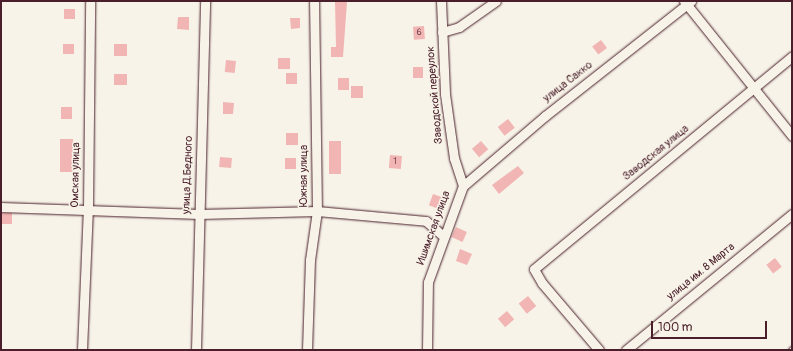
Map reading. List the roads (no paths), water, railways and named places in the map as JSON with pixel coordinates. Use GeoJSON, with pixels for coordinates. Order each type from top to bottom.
{"type":"FeatureCollection","features":[{"type":"Feature","properties":{"kind":"street","name":"Омская улица"},"geometry":{"type":"LineString","coordinates":[[82,350],[88,210],[90,1]]}},
{"type":"Feature","properties":{"kind":"street","name":"улица Д.Бедного"},"geometry":{"type":"LineString","coordinates":[[196,350],[205,1]]}},
{"type":"Feature","properties":{"kind":"street","name":"Южная улица"},"geometry":{"type":"LineString","coordinates":[[307,350],[310,260],[316,211],[314,1]]}},
{"type":"Feature","properties":{"kind":"street","name":"Заводской переулок"},"geometry":{"type":"LineString","coordinates":[[441,1],[446,101],[454,158],[463,186]]}},
{"type":"Feature","properties":{"kind":"street"},"geometry":{"type":"LineString","coordinates":[[442,32],[459,27],[496,1]]}},
{"type":"Feature","properties":{"kind":"street"},"geometry":{"type":"LineString","coordinates":[[687,2],[754,90],[792,136]]}},
{"type":"Feature","properties":{"kind":"street","name":"улица Сакко"},"geometry":{"type":"LineString","coordinates":[[463,186],[544,116],[687,2]]}},
{"type":"Feature","properties":{"kind":"street","name":"Заводская улица"},"geometry":{"type":"LineString","coordinates":[[599,350],[542,283],[534,269],[754,90],[792,56]]}},
{"type":"Feature","properties":{"kind":"street","name":"Ишимская улица"},"geometry":{"type":"LineString","coordinates":[[428,350],[428,282],[443,236],[463,186]]}},
{"type":"Feature","properties":{"kind":"street"},"geometry":{"type":"LineString","coordinates":[[1,207],[199,214],[316,211],[426,221],[443,236]]}},
{"type":"Feature","properties":{"kind":"street","name":"улица им. 8 Марта"},"geometry":{"type":"LineString","coordinates":[[626,350],[792,214]]}}]}
